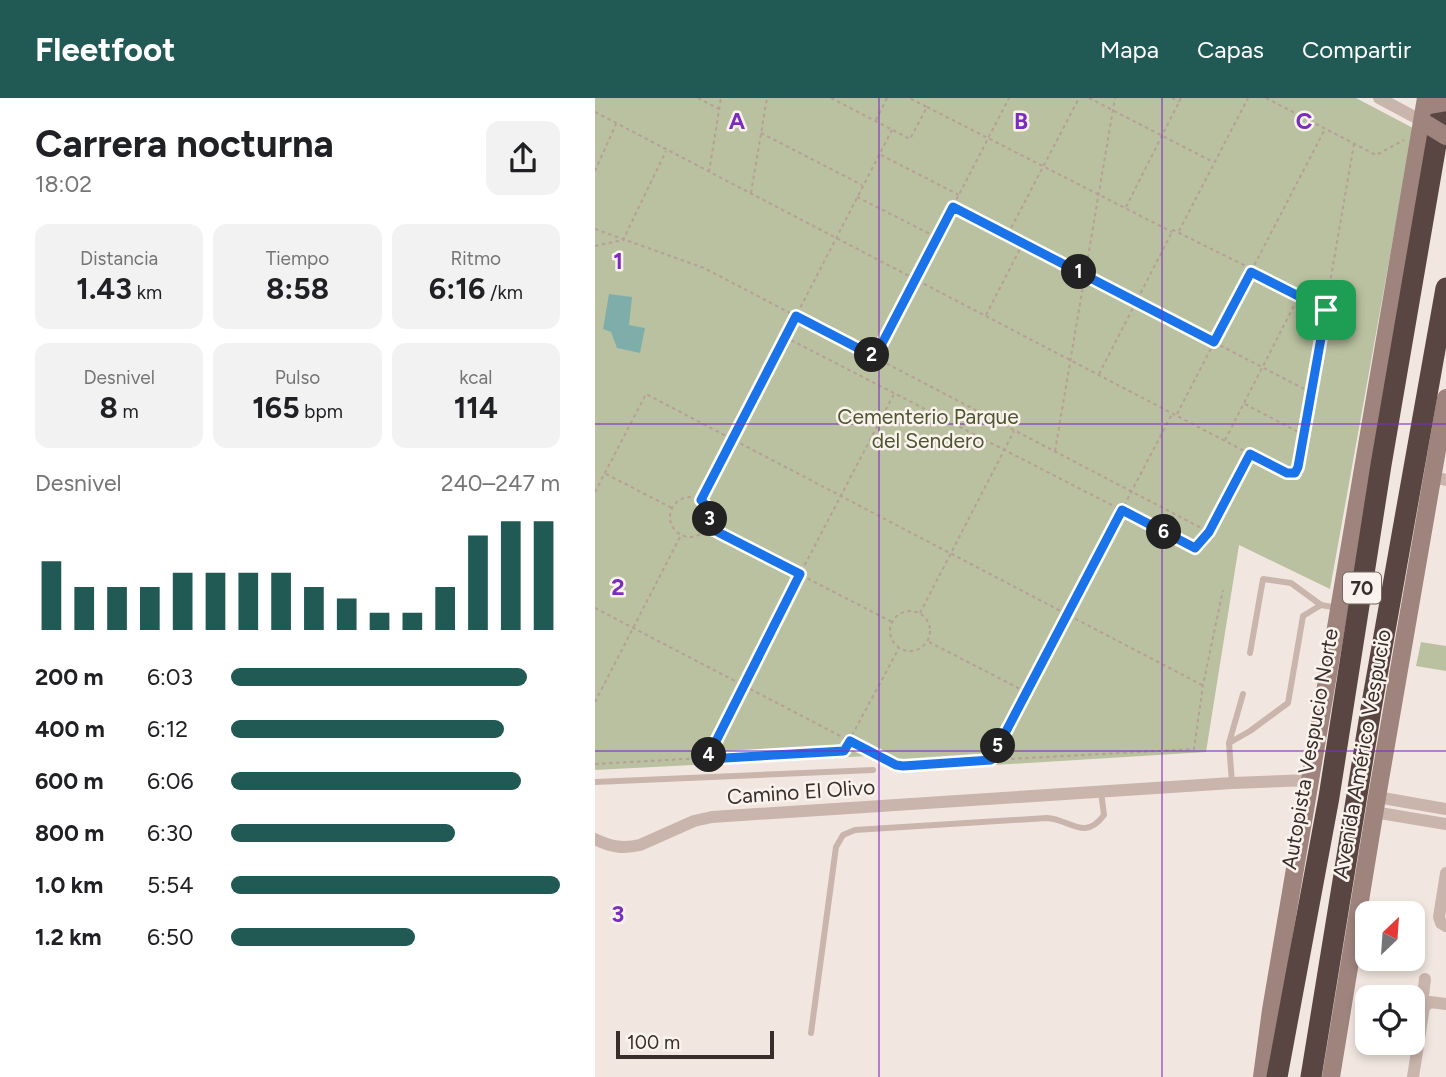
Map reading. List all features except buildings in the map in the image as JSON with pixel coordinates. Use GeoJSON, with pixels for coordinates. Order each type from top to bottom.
{"type":"FeatureCollection","features":[{"type":"Feature","properties":{"kind":"highway","name":"Autopista Vespucio Norte"},"geometry":{"type":"LineString","coordinates":[[1277,1077],[1329,797],[1381,465],[1429,109]]}},
{"type":"Feature","properties":{"kind":"highway","name":"70"},"geometry":{"type":"LineString","coordinates":[[1311,1077],[1371,709],[1446,288]]}},
{"type":"Feature","properties":{"kind":"main road"},"geometry":{"type":"LineString","coordinates":[[1429,109],[1446,136]]}},
{"type":"Feature","properties":{"kind":"main road"},"geometry":{"type":"LineString","coordinates":[[1262,1077],[1310,780],[1429,109]]}},
{"type":"Feature","properties":{"kind":"main road","name":"Avenida Américo Vespucio"},"geometry":{"type":"LineString","coordinates":[[1331,1077],[1376,805],[1439,478],[1446,398]]}},
{"type":"Feature","properties":{"kind":"street"},"geometry":{"type":"LineString","coordinates":[[1379,98],[1429,109]]}},
{"type":"Feature","properties":{"kind":"street","name":"Camino El Olivo"},"geometry":{"type":"LineString","coordinates":[[595,839],[622,848],[640,845],[694,821],[712,817],[1310,780]]}},
{"type":"Feature","properties":{"kind":"street"},"geometry":{"type":"LineString","coordinates":[[1376,805],[1419,805],[1446,809]]}},
{"type":"Feature","properties":{"kind":"street"},"geometry":{"type":"LineString","coordinates":[[1376,805],[1417,819],[1446,824]]}},
{"type":"Feature","properties":{"kind":"street"},"geometry":{"type":"LineString","coordinates":[[1417,819],[1419,805]]}},
{"type":"Feature","properties":{"kind":"street"},"geometry":{"type":"LineString","coordinates":[[1443,924],[1439,914],[1446,873]]}},
{"type":"Feature","properties":{"kind":"street"},"geometry":{"type":"LineString","coordinates":[[1424,985],[1425,979]]}},
{"type":"Feature","properties":{"kind":"street"},"geometry":{"type":"LineString","coordinates":[[1425,1006],[1432,1002],[1446,1004]]}},
{"type":"Feature","properties":{"kind":"street"},"geometry":{"type":"LineString","coordinates":[[1413,1077],[1417,1055]]}},
{"type":"Feature","properties":{"kind":"lane"},"geometry":{"type":"LineString","coordinates":[[1250,653],[1263,579],[1291,583],[1321,605],[1340,608]]}},
{"type":"Feature","properties":{"kind":"lane"},"geometry":{"type":"LineString","coordinates":[[1229,743],[1250,732],[1288,703],[1303,616],[1321,605]]}},
{"type":"Feature","properties":{"kind":"lane"},"geometry":{"type":"LineString","coordinates":[[1232,783],[1229,743],[1243,694]]}},
{"type":"Feature","properties":{"kind":"lane"},"geometry":{"type":"LineString","coordinates":[[595,782],[873,770]]}},
{"type":"Feature","properties":{"kind":"lane"},"geometry":{"type":"LineString","coordinates":[[811,1033],[836,847],[843,835],[855,830],[1047,818],[1075,828],[1087,828],[1104,816],[1101,792]]}},
{"type":"Feature","properties":{"kind":"path"},"geometry":{"type":"LineString","coordinates":[[698,98],[720,109]]}},
{"type":"Feature","properties":{"kind":"path"},"geometry":{"type":"LineString","coordinates":[[709,172],[722,98]]}},
{"type":"Feature","properties":{"kind":"path"},"geometry":{"type":"LineString","coordinates":[[751,194],[767,98]]}},
{"type":"Feature","properties":{"kind":"path"},"geometry":{"type":"LineString","coordinates":[[831,98],[910,139],[927,107]]}},
{"type":"Feature","properties":{"kind":"path"},"geometry":{"type":"LineString","coordinates":[[876,121],[887,98]]}},
{"type":"Feature","properties":{"kind":"path"},"geometry":{"type":"LineString","coordinates":[[910,98],[1099,195],[1173,232],[1178,232],[1326,310]]}},
{"type":"Feature","properties":{"kind":"path"},"geometry":{"type":"LineString","coordinates":[[875,357],[1009,98]]}},
{"type":"Feature","properties":{"kind":"path"},"geometry":{"type":"LineString","coordinates":[[1007,235],[1079,98]]}},
{"type":"Feature","properties":{"kind":"path"},"geometry":{"type":"LineString","coordinates":[[1090,98],[1214,163]]}},
{"type":"Feature","properties":{"kind":"path"},"geometry":{"type":"LineString","coordinates":[[1055,451],[1115,98]]}},
{"type":"Feature","properties":{"kind":"path"},"geometry":{"type":"LineString","coordinates":[[1171,98],[1179,102]]}},
{"type":"Feature","properties":{"kind":"path"},"geometry":{"type":"LineString","coordinates":[[1126,208],[1181,98]]}},
{"type":"Feature","properties":{"kind":"path"},"geometry":{"type":"LineString","coordinates":[[1178,232],[1248,98]]}},
{"type":"Feature","properties":{"kind":"path"},"geometry":{"type":"LineString","coordinates":[[1266,98],[1376,155],[1404,140]]}},
{"type":"Feature","properties":{"kind":"path"},"geometry":{"type":"LineString","coordinates":[[595,113],[1287,473],[1295,473],[1298,467],[1354,144]]}},
{"type":"Feature","properties":{"kind":"path"},"geometry":{"type":"LineString","coordinates":[[595,171],[616,123]]}},
{"type":"Feature","properties":{"kind":"path"},"geometry":{"type":"LineString","coordinates":[[1176,415],[1325,129]]}},
{"type":"Feature","properties":{"kind":"path"},"geometry":{"type":"LineString","coordinates":[[701,500],[892,130]]}},
{"type":"Feature","properties":{"kind":"path"},"geometry":{"type":"LineString","coordinates":[[761,133],[863,185]]}},
{"type":"Feature","properties":{"kind":"path"},"geometry":{"type":"LineString","coordinates":[[623,240],[666,150]]}},
{"type":"Feature","properties":{"kind":"path"},"geometry":{"type":"LineString","coordinates":[[880,154],[959,195]]}},
{"type":"Feature","properties":{"kind":"path"},"geometry":{"type":"LineString","coordinates":[[857,197],[937,238]]}},
{"type":"Feature","properties":{"kind":"path"},"geometry":{"type":"LineString","coordinates":[[953,207],[1311,392]]}},
{"type":"Feature","properties":{"kind":"path"},"geometry":{"type":"LineString","coordinates":[[595,229],[704,268],[1209,532]]}},
{"type":"Feature","properties":{"kind":"path"},"geometry":{"type":"LineString","coordinates":[[1098,374],[1173,232]]}},
{"type":"Feature","properties":{"kind":"path"},"geometry":{"type":"LineString","coordinates":[[595,246],[623,240]]}},
{"type":"Feature","properties":{"kind":"path"},"geometry":{"type":"LineString","coordinates":[[985,316],[1023,243]]}},
{"type":"Feature","properties":{"kind":"path"},"geometry":{"type":"LineString","coordinates":[[1225,440],[1299,296]]}},
{"type":"Feature","properties":{"kind":"path"},"geometry":{"type":"LineString","coordinates":[[785,337],[1195,548],[1209,532],[1250,454]]}},
{"type":"Feature","properties":{"kind":"path"},"geometry":{"type":"LineString","coordinates":[[707,759],[894,393]]}},
{"type":"Feature","properties":{"kind":"path"},"geometry":{"type":"LineString","coordinates":[[595,492],[646,394],[1203,685]]}},
{"type":"Feature","properties":{"kind":"path"},"geometry":{"type":"LineString","coordinates":[[1244,404],[1304,435]]}},
{"type":"Feature","properties":{"kind":"path"},"geometry":{"type":"LineString","coordinates":[[991,760],[1172,413]]}},
{"type":"Feature","properties":{"kind":"path"},"geometry":{"type":"LineString","coordinates":[[920,613],[1014,430]]}},
{"type":"Feature","properties":{"kind":"path"},"geometry":{"type":"LineString","coordinates":[[605,474],[672,508]]}},
{"type":"Feature","properties":{"kind":"path"},"geometry":{"type":"LineString","coordinates":[[683,499],[701,500],[709,510],[708,527],[698,536],[681,535],[671,523],[672,508],[683,499]]}},
{"type":"Feature","properties":{"kind":"path"},"geometry":{"type":"LineString","coordinates":[[708,527],[892,622]]}},
{"type":"Feature","properties":{"kind":"path"},"geometry":{"type":"LineString","coordinates":[[595,702],[681,535]]}},
{"type":"Feature","properties":{"kind":"path"},"geometry":{"type":"LineString","coordinates":[[595,608],[896,765],[903,766],[1193,749],[1223,590]]}},
{"type":"Feature","properties":{"kind":"path"},"geometry":{"type":"LineString","coordinates":[[903,612],[920,613],[931,630],[928,642],[918,650],[899,649],[891,639],[892,622],[903,612]]}},
{"type":"Feature","properties":{"kind":"path"},"geometry":{"type":"LineString","coordinates":[[928,642],[1026,692]]}},
{"type":"Feature","properties":{"kind":"path"},"geometry":{"type":"LineString","coordinates":[[595,764],[844,751],[899,649]]}},
{"type":"Feature","properties":{"kind":"green space","name":"Cementerio Parque del Sendero"},"geometry":{"type":"Polygon","coordinates":[[[595,98],[1356,98],[1413,128],[1330,589],[1239,545],[1206,752],[896,771],[868,756],[595,770],[595,98]]]}},
{"type":"Feature","properties":{"kind":"green space"},"geometry":{"type":"Polygon","coordinates":[[[1421,642],[1446,646],[1446,671],[1416,666],[1421,642]]]}},
{"type":"Feature","properties":{"kind":"water"},"geometry":{"type":"Polygon","coordinates":[[[609,294],[632,297],[629,325],[645,328],[640,353],[617,348],[611,332],[603,329],[609,294]]]}},
{"type":"Feature","properties":{"kind":"route"},"geometry":{"type":"LineString","coordinates":[[953,207],[1214,342],[1251,272],[1326,310],[1295,473],[1287,473],[1250,454],[1209,532],[1195,548],[1122,510],[991,760],[903,766],[850,741],[844,751],[707,759],[800,574],[708,527],[709,510],[701,500],[796,316],[875,357],[953,207]]}}]}
